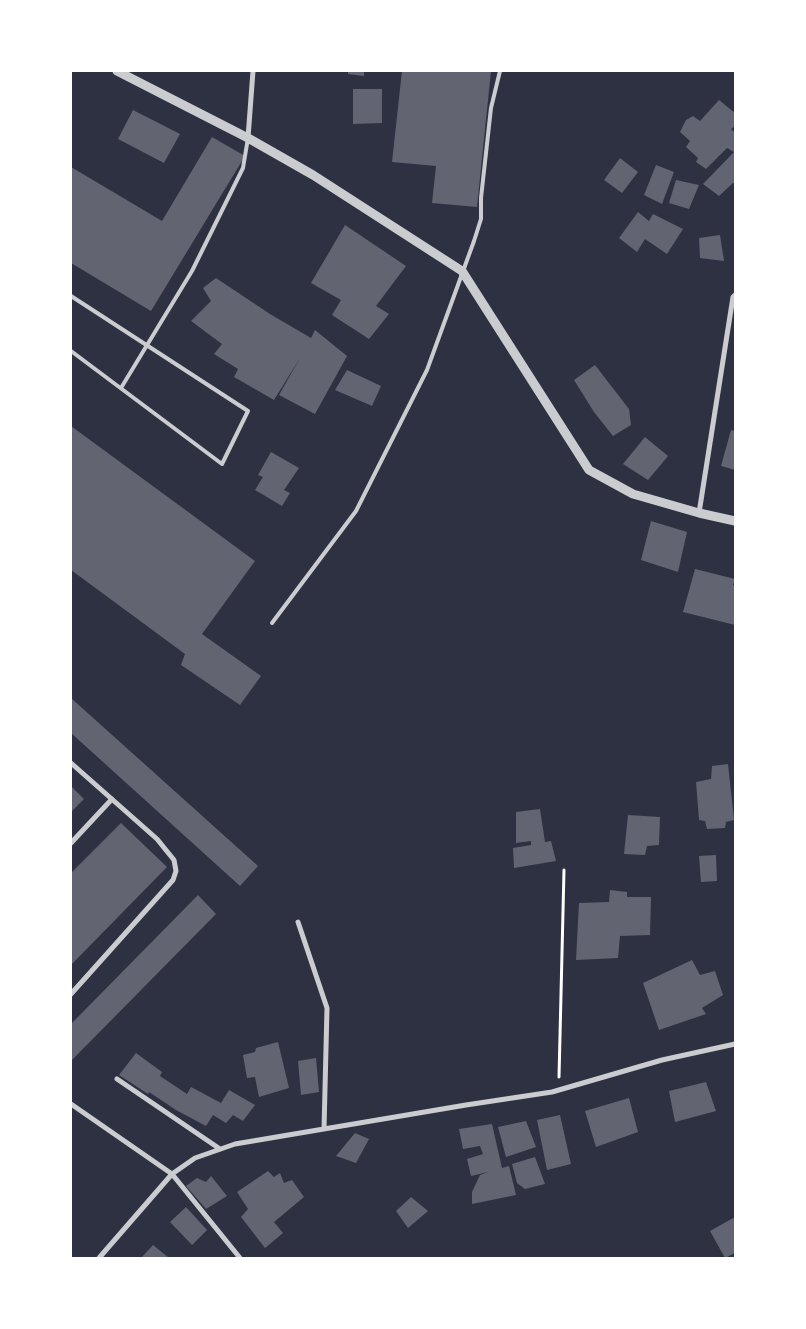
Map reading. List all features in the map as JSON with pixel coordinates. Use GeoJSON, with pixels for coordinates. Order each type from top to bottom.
{"type":"FeatureCollection","features":[{"type":"Feature","properties":{"kind":"street"},"geometry":{"type":"LineString","coordinates":[[117,71],[248,138],[313,175],[462,271],[589,470],[633,494],[735,521]]}},
{"type":"Feature","properties":{"kind":"street"},"geometry":{"type":"LineString","coordinates":[[248,138],[253,71]]}},
{"type":"Feature","properties":{"kind":"street"},"geometry":{"type":"LineString","coordinates":[[699,513],[733,297],[735,295]]}},
{"type":"Feature","properties":{"kind":"street"},"geometry":{"type":"LineString","coordinates":[[71,763],[157,839],[174,860],[176,871],[173,880],[71,994]]}},
{"type":"Feature","properties":{"kind":"street"},"geometry":{"type":"LineString","coordinates":[[71,842],[112,800]]}},
{"type":"Feature","properties":{"kind":"street"},"geometry":{"type":"LineString","coordinates":[[298,922],[327,1008],[324,1129]]}},
{"type":"Feature","properties":{"kind":"street"},"geometry":{"type":"LineString","coordinates":[[99,1258],[172,1174],[195,1158],[220,1149],[235,1144],[558,1090],[662,1060],[735,1044]]}},
{"type":"Feature","properties":{"kind":"street"},"geometry":{"type":"LineString","coordinates":[[117,1079],[220,1149]]}},
{"type":"Feature","properties":{"kind":"street"},"geometry":{"type":"LineString","coordinates":[[71,1104],[172,1174],[240,1258]]}},
{"type":"Feature","properties":{"kind":"lane"},"geometry":{"type":"LineString","coordinates":[[272,623],[356,511],[427,370],[481,219],[481,198],[491,108],[500,71]]}},
{"type":"Feature","properties":{"kind":"lane"},"geometry":{"type":"LineString","coordinates":[[121,388],[192,271],[243,168],[248,138]]}},
{"type":"Feature","properties":{"kind":"lane"},"geometry":{"type":"LineString","coordinates":[[71,296],[248,411],[222,464],[71,351]]}},
{"type":"Feature","properties":{"kind":"path"},"geometry":{"type":"LineString","coordinates":[[558,1090],[564,870]]}},
{"type":"Feature","properties":{"kind":"building"},"geometry":{"type":"Polygon","coordinates":[[[348,71],[364,71],[364,76],[348,74],[348,71]]]}},
{"type":"Feature","properties":{"kind":"building"},"geometry":{"type":"Polygon","coordinates":[[[402,71],[491,71],[477,207],[432,203],[436,166],[392,162],[402,71]]]}},
{"type":"Feature","properties":{"kind":"building"},"geometry":{"type":"Polygon","coordinates":[[[353,89],[382,89],[382,123],[353,124],[353,89]]]}},
{"type":"Feature","properties":{"kind":"building"},"geometry":{"type":"Polygon","coordinates":[[[719,100],[735,113],[735,126],[731,129],[735,133],[735,184],[733,183],[719,196],[703,184],[734,152],[727,148],[706,169],[696,162],[698,158],[686,147],[690,141],[680,132],[686,120],[693,116],[700,121],[719,100]]]}},
{"type":"Feature","properties":{"kind":"building"},"geometry":{"type":"Polygon","coordinates":[[[133,110],[180,134],[164,163],[118,139],[133,110]]]}},
{"type":"Feature","properties":{"kind":"building"},"geometry":{"type":"Polygon","coordinates":[[[212,137],[245,156],[151,311],[71,263],[71,167],[162,221],[212,137]]]}},
{"type":"Feature","properties":{"kind":"building"},"geometry":{"type":"Polygon","coordinates":[[[620,158],[638,172],[622,193],[604,180],[620,158]]]}},
{"type":"Feature","properties":{"kind":"building"},"geometry":{"type":"Polygon","coordinates":[[[656,165],[674,172],[662,204],[644,195],[656,165]]]}},
{"type":"Feature","properties":{"kind":"building"},"geometry":{"type":"Polygon","coordinates":[[[676,180],[699,185],[689,209],[669,203],[676,180]]]}},
{"type":"Feature","properties":{"kind":"building"},"geometry":{"type":"Polygon","coordinates":[[[638,212],[649,221],[653,214],[683,229],[667,254],[645,239],[637,252],[619,238],[638,212]]]}},
{"type":"Feature","properties":{"kind":"building"},"geometry":{"type":"Polygon","coordinates":[[[345,225],[406,266],[376,306],[389,314],[369,339],[332,315],[341,300],[311,283],[345,225]]]}},
{"type":"Feature","properties":{"kind":"building"},"geometry":{"type":"Polygon","coordinates":[[[720,235],[724,261],[700,258],[699,238],[720,235]]]}},
{"type":"Feature","properties":{"kind":"building"},"geometry":{"type":"Polygon","coordinates":[[[216,278],[270,314],[311,338],[315,330],[347,356],[315,414],[279,395],[300,358],[274,400],[234,377],[238,369],[214,354],[222,344],[191,321],[211,301],[203,288],[216,278]]]}},
{"type":"Feature","properties":{"kind":"building"},"geometry":{"type":"Polygon","coordinates":[[[595,365],[629,409],[631,425],[613,436],[594,412],[574,380],[595,365]]]}},
{"type":"Feature","properties":{"kind":"building"},"geometry":{"type":"Polygon","coordinates":[[[347,370],[381,386],[372,406],[335,390],[347,370]]]}},
{"type":"Feature","properties":{"kind":"building"},"geometry":{"type":"Polygon","coordinates":[[[71,426],[255,561],[202,634],[261,676],[240,705],[181,665],[185,654],[71,570],[71,426]]]}},
{"type":"Feature","properties":{"kind":"building"},"geometry":{"type":"Polygon","coordinates":[[[731,430],[735,431],[735,470],[721,466],[731,430]]]}},
{"type":"Feature","properties":{"kind":"building"},"geometry":{"type":"Polygon","coordinates":[[[645,437],[668,456],[648,480],[623,464],[645,437]]]}},
{"type":"Feature","properties":{"kind":"building"},"geometry":{"type":"Polygon","coordinates":[[[271,452],[299,468],[284,490],[290,493],[282,506],[255,490],[263,477],[258,475],[271,452]]]}},
{"type":"Feature","properties":{"kind":"building"},"geometry":{"type":"Polygon","coordinates":[[[651,521],[687,532],[678,572],[641,560],[651,521]]]}},
{"type":"Feature","properties":{"kind":"building"},"geometry":{"type":"Polygon","coordinates":[[[695,569],[735,579],[733,585],[735,585],[735,625],[683,612],[695,569]]]}},
{"type":"Feature","properties":{"kind":"building"},"geometry":{"type":"Polygon","coordinates":[[[71,698],[258,866],[240,886],[71,733],[71,698]]]}},
{"type":"Feature","properties":{"kind":"building"},"geometry":{"type":"Polygon","coordinates":[[[728,764],[734,820],[726,822],[725,828],[707,829],[705,821],[699,820],[696,782],[711,779],[712,766],[728,764]]]}},
{"type":"Feature","properties":{"kind":"building"},"geometry":{"type":"Polygon","coordinates":[[[71,786],[84,799],[71,812],[71,786]]]}},
{"type":"Feature","properties":{"kind":"building"},"geometry":{"type":"Polygon","coordinates":[[[540,809],[545,842],[551,841],[556,861],[514,868],[513,848],[531,845],[531,841],[516,843],[516,812],[540,809]]]}},
{"type":"Feature","properties":{"kind":"building"},"geometry":{"type":"Polygon","coordinates":[[[628,815],[660,817],[659,845],[647,846],[645,855],[624,854],[628,815]]]}},
{"type":"Feature","properties":{"kind":"building"},"geometry":{"type":"Polygon","coordinates":[[[121,823],[167,867],[71,965],[71,873],[121,823]]]}},
{"type":"Feature","properties":{"kind":"building"},"geometry":{"type":"Polygon","coordinates":[[[716,855],[717,881],[701,882],[699,856],[716,855]]]}},
{"type":"Feature","properties":{"kind":"building"},"geometry":{"type":"Polygon","coordinates":[[[610,890],[627,892],[627,897],[651,897],[650,935],[620,936],[618,958],[576,960],[579,903],[609,902],[610,890]]]}},
{"type":"Feature","properties":{"kind":"building"},"geometry":{"type":"Polygon","coordinates":[[[198,895],[216,914],[71,1061],[71,1024],[198,895]]]}},
{"type":"Feature","properties":{"kind":"building"},"geometry":{"type":"Polygon","coordinates":[[[692,960],[700,975],[715,971],[723,995],[702,1008],[706,1014],[659,1030],[643,983],[692,960]]]}},
{"type":"Feature","properties":{"kind":"building"},"geometry":{"type":"Polygon","coordinates":[[[278,1042],[289,1088],[259,1097],[255,1077],[247,1078],[243,1055],[255,1052],[256,1048],[278,1042]]]}},
{"type":"Feature","properties":{"kind":"building"},"geometry":{"type":"Polygon","coordinates":[[[136,1053],[162,1072],[160,1076],[187,1094],[191,1087],[221,1103],[229,1090],[255,1105],[243,1121],[233,1115],[226,1123],[213,1115],[206,1126],[176,1110],[149,1092],[148,1094],[119,1075],[136,1053]]]}},
{"type":"Feature","properties":{"kind":"building"},"geometry":{"type":"Polygon","coordinates":[[[316,1058],[319,1092],[301,1095],[298,1061],[316,1058]]]}},
{"type":"Feature","properties":{"kind":"building"},"geometry":{"type":"Polygon","coordinates":[[[706,1082],[716,1111],[675,1122],[669,1091],[706,1082]]]}},
{"type":"Feature","properties":{"kind":"building"},"geometry":{"type":"Polygon","coordinates":[[[629,1098],[638,1132],[596,1147],[585,1111],[629,1098]]]}},
{"type":"Feature","properties":{"kind":"building"},"geometry":{"type":"Polygon","coordinates":[[[560,1115],[571,1164],[547,1170],[537,1120],[560,1115]]]}},
{"type":"Feature","properties":{"kind":"building"},"geometry":{"type":"Polygon","coordinates":[[[526,1121],[536,1147],[506,1157],[498,1127],[526,1121]]]}},
{"type":"Feature","properties":{"kind":"building"},"geometry":{"type":"Polygon","coordinates":[[[492,1124],[502,1168],[509,1166],[516,1195],[472,1204],[472,1192],[480,1175],[488,1172],[471,1176],[467,1159],[483,1154],[480,1146],[463,1149],[459,1129],[492,1124]]]}},
{"type":"Feature","properties":{"kind":"building"},"geometry":{"type":"Polygon","coordinates":[[[355,1133],[369,1139],[356,1163],[336,1156],[355,1133]]]}},
{"type":"Feature","properties":{"kind":"building"},"geometry":{"type":"Polygon","coordinates":[[[535,1157],[545,1184],[525,1189],[517,1183],[512,1164],[535,1157]]]}},
{"type":"Feature","properties":{"kind":"building"},"geometry":{"type":"Polygon","coordinates":[[[268,1171],[274,1177],[280,1173],[284,1183],[292,1180],[304,1197],[274,1222],[283,1233],[265,1248],[241,1217],[248,1209],[237,1192],[268,1171]]]}},
{"type":"Feature","properties":{"kind":"building"},"geometry":{"type":"Polygon","coordinates":[[[211,1176],[227,1196],[206,1209],[186,1186],[197,1178],[206,1182],[211,1176]]]}},
{"type":"Feature","properties":{"kind":"building"},"geometry":{"type":"Polygon","coordinates":[[[411,1197],[428,1211],[408,1228],[396,1211],[411,1197]]]}},
{"type":"Feature","properties":{"kind":"building"},"geometry":{"type":"Polygon","coordinates":[[[186,1207],[207,1230],[192,1245],[170,1222],[186,1207]]]}},
{"type":"Feature","properties":{"kind":"building"},"geometry":{"type":"Polygon","coordinates":[[[735,1217],[735,1253],[725,1258],[710,1231],[735,1217]]]}},
{"type":"Feature","properties":{"kind":"building"},"geometry":{"type":"Polygon","coordinates":[[[153,1245],[169,1258],[141,1258],[153,1245]]]}}]}
